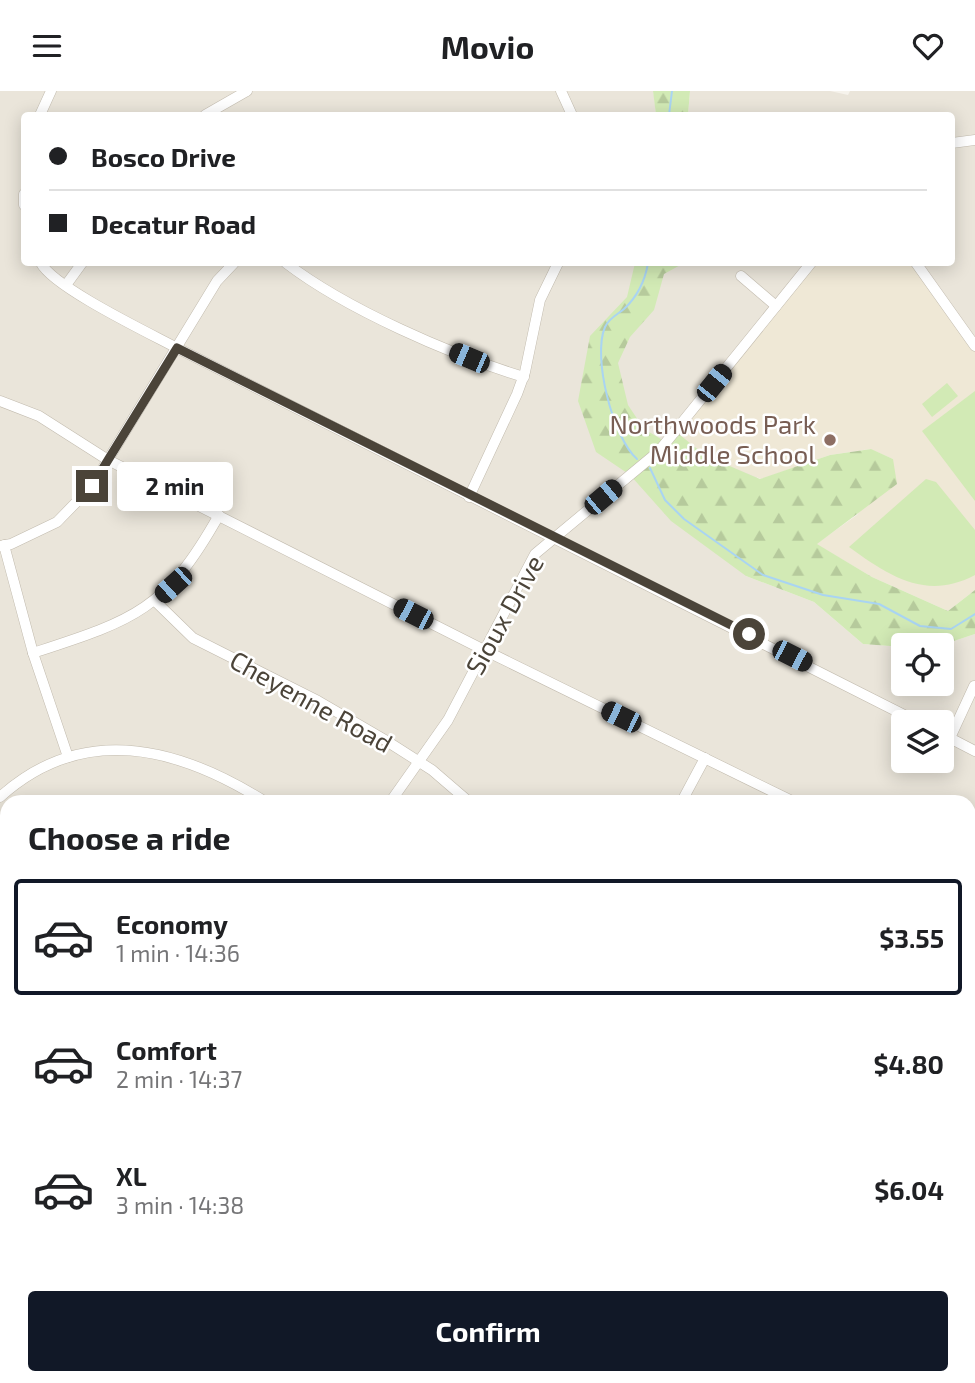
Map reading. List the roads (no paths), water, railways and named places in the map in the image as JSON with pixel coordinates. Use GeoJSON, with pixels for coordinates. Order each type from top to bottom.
{"type":"FeatureCollection","features":[{"type":"Feature","properties":{"kind":"street"},"geometry":{"type":"LineString","coordinates":[[41,112],[51,91]]}},
{"type":"Feature","properties":{"kind":"street"},"geometry":{"type":"LineString","coordinates":[[210,112],[247,91]]}},
{"type":"Feature","properties":{"kind":"street"},"geometry":{"type":"LineString","coordinates":[[561,91],[571,112]]}},
{"type":"Feature","properties":{"kind":"street"},"geometry":{"type":"LineString","coordinates":[[955,143],[975,140]]}},
{"type":"Feature","properties":{"kind":"street"},"geometry":{"type":"LineString","coordinates":[[43,266],[66,285],[177,348],[895,710]]}},
{"type":"Feature","properties":{"kind":"street"},"geometry":{"type":"LineString","coordinates":[[66,285],[80,266]]}},
{"type":"Feature","properties":{"kind":"street"},"geometry":{"type":"LineString","coordinates":[[68,757],[33,653],[2,545],[57,522],[92,486],[217,281],[231,266]]}},
{"type":"Feature","properties":{"kind":"street"},"geometry":{"type":"LineString","coordinates":[[290,266],[310,281],[433,343],[487,366],[524,377]]}},
{"type":"Feature","properties":{"kind":"street"},"geometry":{"type":"LineString","coordinates":[[469,496],[524,377],[540,300],[557,266]]}},
{"type":"Feature","properties":{"kind":"street","name":"Sioux Drive"},"geometry":{"type":"LineString","coordinates":[[395,795],[448,720],[520,576],[535,554],[659,451],[809,266]]}},
{"type":"Feature","properties":{"kind":"street"},"geometry":{"type":"LineString","coordinates":[[918,266],[975,347]]}},
{"type":"Feature","properties":{"kind":"street"},"geometry":{"type":"LineString","coordinates":[[741,276],[776,306]]}},
{"type":"Feature","properties":{"kind":"street"},"geometry":{"type":"LineString","coordinates":[[0,401],[39,416],[108,460],[484,650],[780,795]]}},
{"type":"Feature","properties":{"kind":"street"},"geometry":{"type":"LineString","coordinates":[[33,653],[111,628],[155,601],[187,569],[219,515]]}},
{"type":"Feature","properties":{"kind":"street","name":"Cheyenne Road"},"geometry":{"type":"LineString","coordinates":[[155,601],[193,638],[318,701],[432,770],[461,795]]}},
{"type":"Feature","properties":{"kind":"street"},"geometry":{"type":"LineString","coordinates":[[954,722],[974,686]]}},
{"type":"Feature","properties":{"kind":"street"},"geometry":{"type":"LineString","coordinates":[[954,740],[975,751]]}},
{"type":"Feature","properties":{"kind":"street"},"geometry":{"type":"LineString","coordinates":[[2,795],[20,779],[68,757],[118,750],[156,753],[193,762],[250,795]]}},
{"type":"Feature","properties":{"kind":"street"},"geometry":{"type":"LineString","coordinates":[[685,795],[705,758]]}},
{"type":"Feature","properties":{"kind":"waterway"},"geometry":{"type":"LineString","coordinates":[[669,112],[672,91]]}},
{"type":"Feature","properties":{"kind":"waterway"},"geometry":{"type":"LineString","coordinates":[[637,459],[628,449],[613,416],[601,357],[605,327],[637,293],[647,266]]}},
{"type":"Feature","properties":{"kind":"waterway"},"geometry":{"type":"LineString","coordinates":[[650,468],[665,500],[684,519],[763,575],[823,595],[879,604],[920,626],[951,629],[975,614]]}},
{"type":"Feature","properties":{"kind":"place","name":"Northwoods Park Middle School"},"geometry":{"type":"Point","coordinates":[830,440]}}]}
